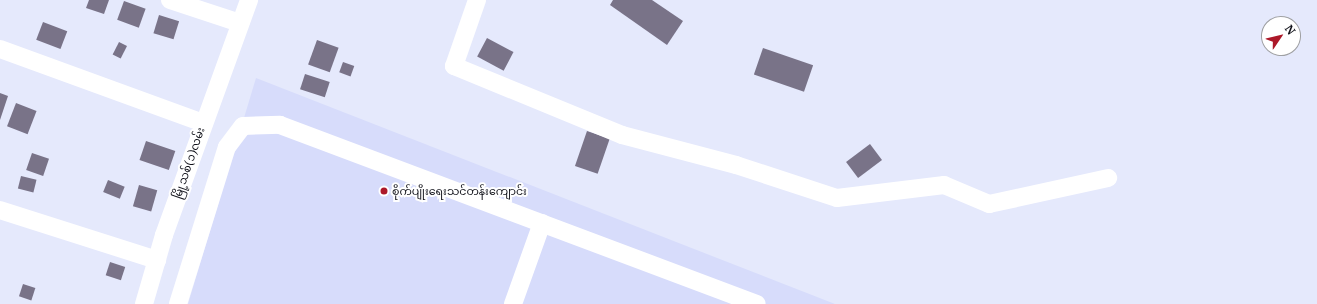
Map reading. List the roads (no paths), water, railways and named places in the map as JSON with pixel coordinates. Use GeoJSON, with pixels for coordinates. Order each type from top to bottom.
{"type":"FeatureCollection","features":[{"type":"Feature","properties":{"kind":"street"},"geometry":{"type":"LineString","coordinates":[[170,0],[240,23]]}},
{"type":"Feature","properties":{"kind":"street","name":"မြို့သစ်(၁)လမ်း"},"geometry":{"type":"LineString","coordinates":[[144,304],[157,260],[203,123],[249,0]]}},
{"type":"Feature","properties":{"kind":"street"},"geometry":{"type":"LineString","coordinates":[[477,0],[454,66],[622,135],[736,165],[837,198],[944,186],[988,204],[1108,178]]}},
{"type":"Feature","properties":{"kind":"street"},"geometry":{"type":"LineString","coordinates":[[0,49],[203,123]]}},
{"type":"Feature","properties":{"kind":"street"},"geometry":{"type":"LineString","coordinates":[[178,304],[227,147],[242,126],[280,125],[757,304]]}},
{"type":"Feature","properties":{"kind":"street"},"geometry":{"type":"LineString","coordinates":[[0,210],[157,260]]}},
{"type":"Feature","properties":{"kind":"street"},"geometry":{"type":"LineString","coordinates":[[513,304],[542,223]]}},
{"type":"Feature","properties":{"kind":"place","name":"စိုက်ပျိုးရေးသင်တန်းကျောင်း"},"geometry":{"type":"Point","coordinates":[384,191]}}]}
